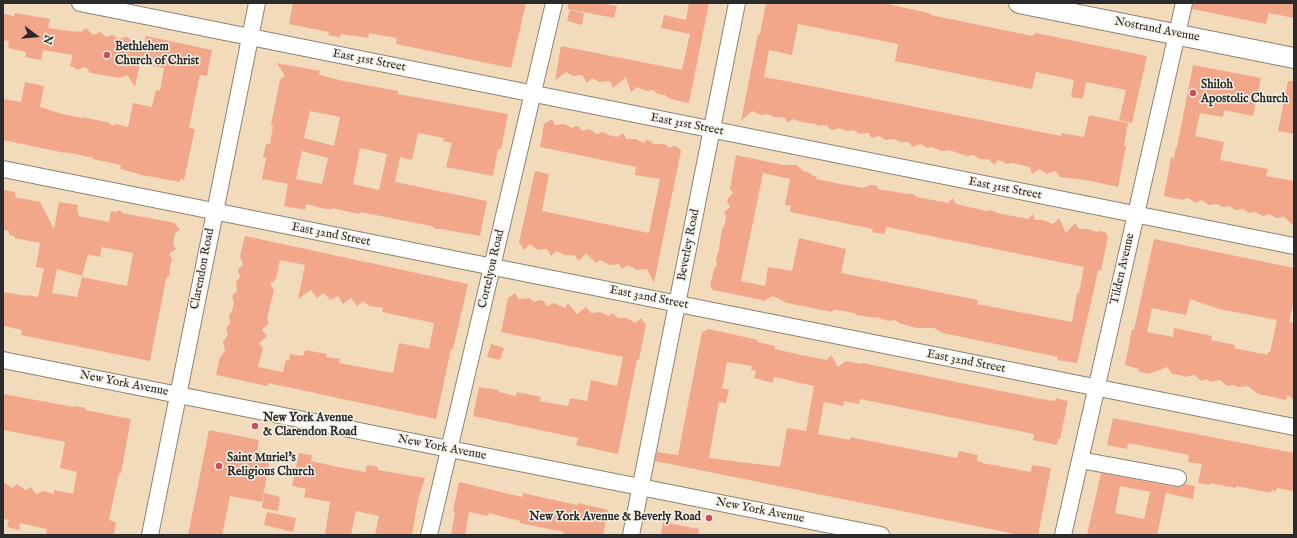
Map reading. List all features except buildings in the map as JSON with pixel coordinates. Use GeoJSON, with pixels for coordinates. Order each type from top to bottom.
{"type":"FeatureCollection","features":[{"type":"Feature","properties":{"kind":"main road","name":"Nostrand Avenue"},"geometry":{"type":"LineString","coordinates":[[1019,3],[1294,58]]}},
{"type":"Feature","properties":{"kind":"street","name":"East 31st Street"},"geometry":{"type":"LineString","coordinates":[[80,3],[1294,246]]}},
{"type":"Feature","properties":{"kind":"street","name":"Clarendon Road"},"geometry":{"type":"LineString","coordinates":[[150,535],[257,3]]}},
{"type":"Feature","properties":{"kind":"street","name":"Cortelyou Road"},"geometry":{"type":"LineString","coordinates":[[429,535],[554,3]]}},
{"type":"Feature","properties":{"kind":"street","name":"Beverley Road"},"geometry":{"type":"LineString","coordinates":[[630,535],[737,3]]}},
{"type":"Feature","properties":{"kind":"street","name":"Tilden Avenue"},"geometry":{"type":"LineString","coordinates":[[1063,535],[1184,3]]}},
{"type":"Feature","properties":{"kind":"street","name":"East 32nd Street"},"geometry":{"type":"LineString","coordinates":[[4,173],[215,211],[1294,427]]}},
{"type":"Feature","properties":{"kind":"street","name":"New York Avenue"},"geometry":{"type":"LineString","coordinates":[[3,360],[881,535]]}},
{"type":"Feature","properties":{"kind":"street"},"geometry":{"type":"LineString","coordinates":[[1080,460],[1178,478]]}},
{"type":"Feature","properties":{"kind":"place","name":"Bethlehem Church of Christ"},"geometry":{"type":"Point","coordinates":[107,55]}},
{"type":"Feature","properties":{"kind":"place","name":"Shiloh Apostolic Church"},"geometry":{"type":"Point","coordinates":[1193,93]}},
{"type":"Feature","properties":{"kind":"place","name":"New York Avenue & Clarendon Road"},"geometry":{"type":"Point","coordinates":[255,426]}},
{"type":"Feature","properties":{"kind":"place","name":"Saint Muriel's Religious Church"},"geometry":{"type":"Point","coordinates":[219,466]}},
{"type":"Feature","properties":{"kind":"place","name":"New York Avenue & Beverly Road"},"geometry":{"type":"Point","coordinates":[709,518]}}]}
